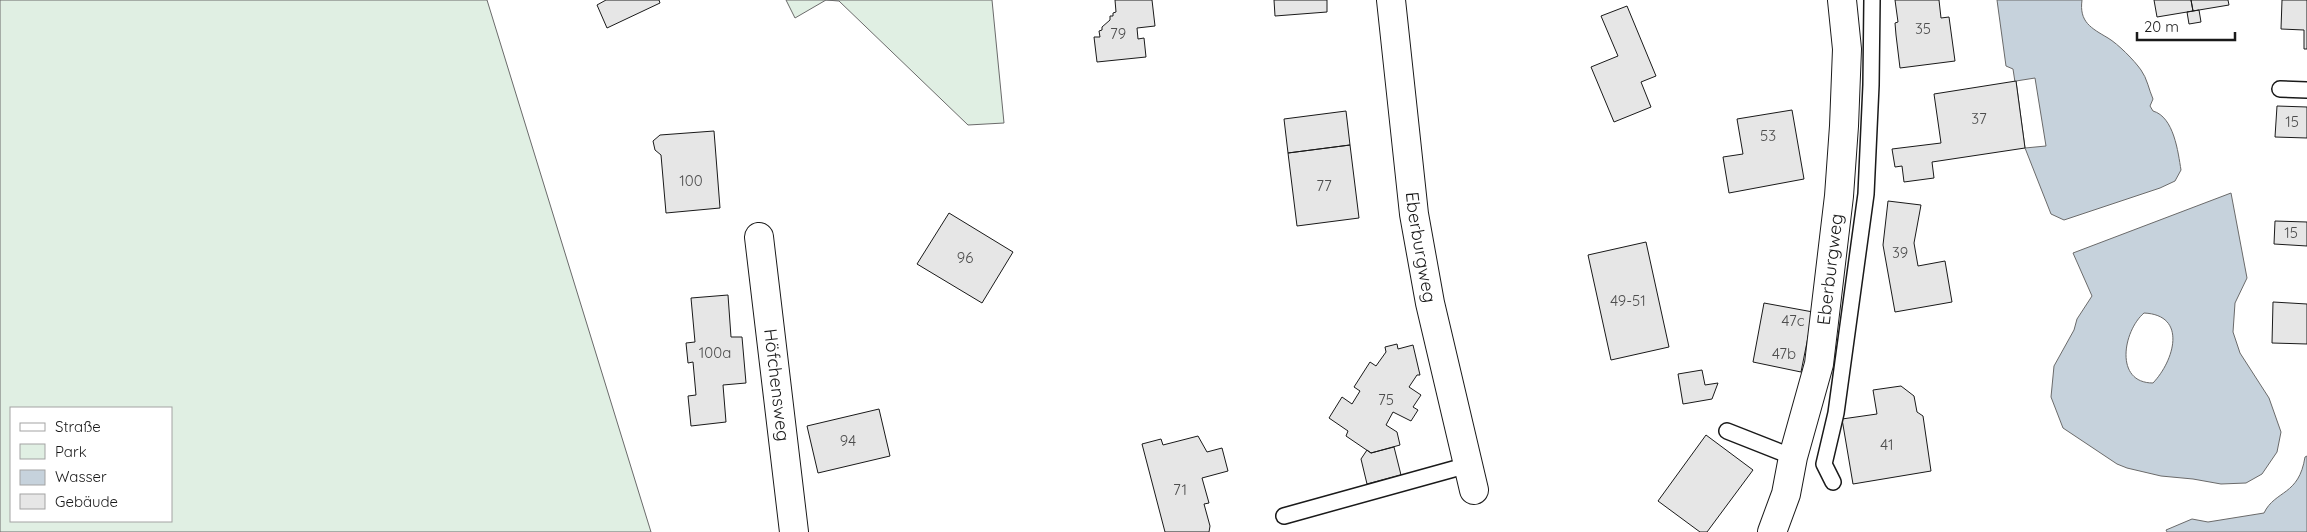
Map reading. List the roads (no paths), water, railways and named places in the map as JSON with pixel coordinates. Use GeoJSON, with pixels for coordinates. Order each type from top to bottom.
{"type":"FeatureCollection","features":[{"type":"Feature","properties":{"kind":"street","name":"Eberburgweg"},"geometry":{"type":"LineString","coordinates":[[1391,0],[1398,47],[1414,214],[1430,303],[1471,478]]}},
{"type":"Feature","properties":{"kind":"street","name":"Eberburgweg"},"geometry":{"type":"LineString","coordinates":[[1772,532],[1786,494],[1793,457],[1819,364],[1839,196],[1848,49],[1842,0]]}},
{"type":"Feature","properties":{"kind":"street","name":"Höfchensweg"},"geometry":{"type":"LineString","coordinates":[[759,237],[794,532]]}},
{"type":"Feature","properties":{"kind":"lane"},"geometry":{"type":"LineString","coordinates":[[1833,482],[1824,464],[1837,403],[1866,194],[1871,85],[1872,0]]}},
{"type":"Feature","properties":{"kind":"lane"},"geometry":{"type":"LineString","coordinates":[[2280,89],[2307,90]]}},
{"type":"Feature","properties":{"kind":"lane"},"geometry":{"type":"LineString","coordinates":[[1727,431],[1793,457]]}},
{"type":"Feature","properties":{"kind":"lane"},"geometry":{"type":"LineString","coordinates":[[1284,516],[1471,478]]}},
{"type":"Feature","properties":{"kind":"water"},"geometry":{"type":"Polygon","coordinates":[[[1997,0],[2082,0],[2082,14],[2088,24],[2121,48],[2143,73],[2153,99],[2150,106],[2153,111],[2166,120],[2174,136],[2181,170],[2175,181],[2160,188],[2064,220],[2051,214],[2025,148],[2013,69],[2006,66],[1997,0]]]}},
{"type":"Feature","properties":{"kind":"water"},"geometry":{"type":"Polygon","coordinates":[[[2231,193],[2247,278],[2235,303],[2233,332],[2240,353],[2269,398],[2281,432],[2277,452],[2262,474],[2246,483],[2221,484],[2161,476],[2117,464],[2063,428],[2051,397],[2054,366],[2074,330],[2077,319],[2092,296],[2073,253],[2231,193]],[[2144,313],[2137,321],[2127,343],[2126,355],[2127,366],[2132,375],[2141,381],[2153,383],[2167,363],[2173,341],[2172,330],[2167,322],[2158,316],[2144,313]]]}},
{"type":"Feature","properties":{"kind":"water"},"geometry":{"type":"Polygon","coordinates":[[[2307,456],[2307,532],[2167,532],[2166,530],[2192,519],[2208,522],[2264,513],[2274,500],[2298,479],[2307,456]]]}}]}
